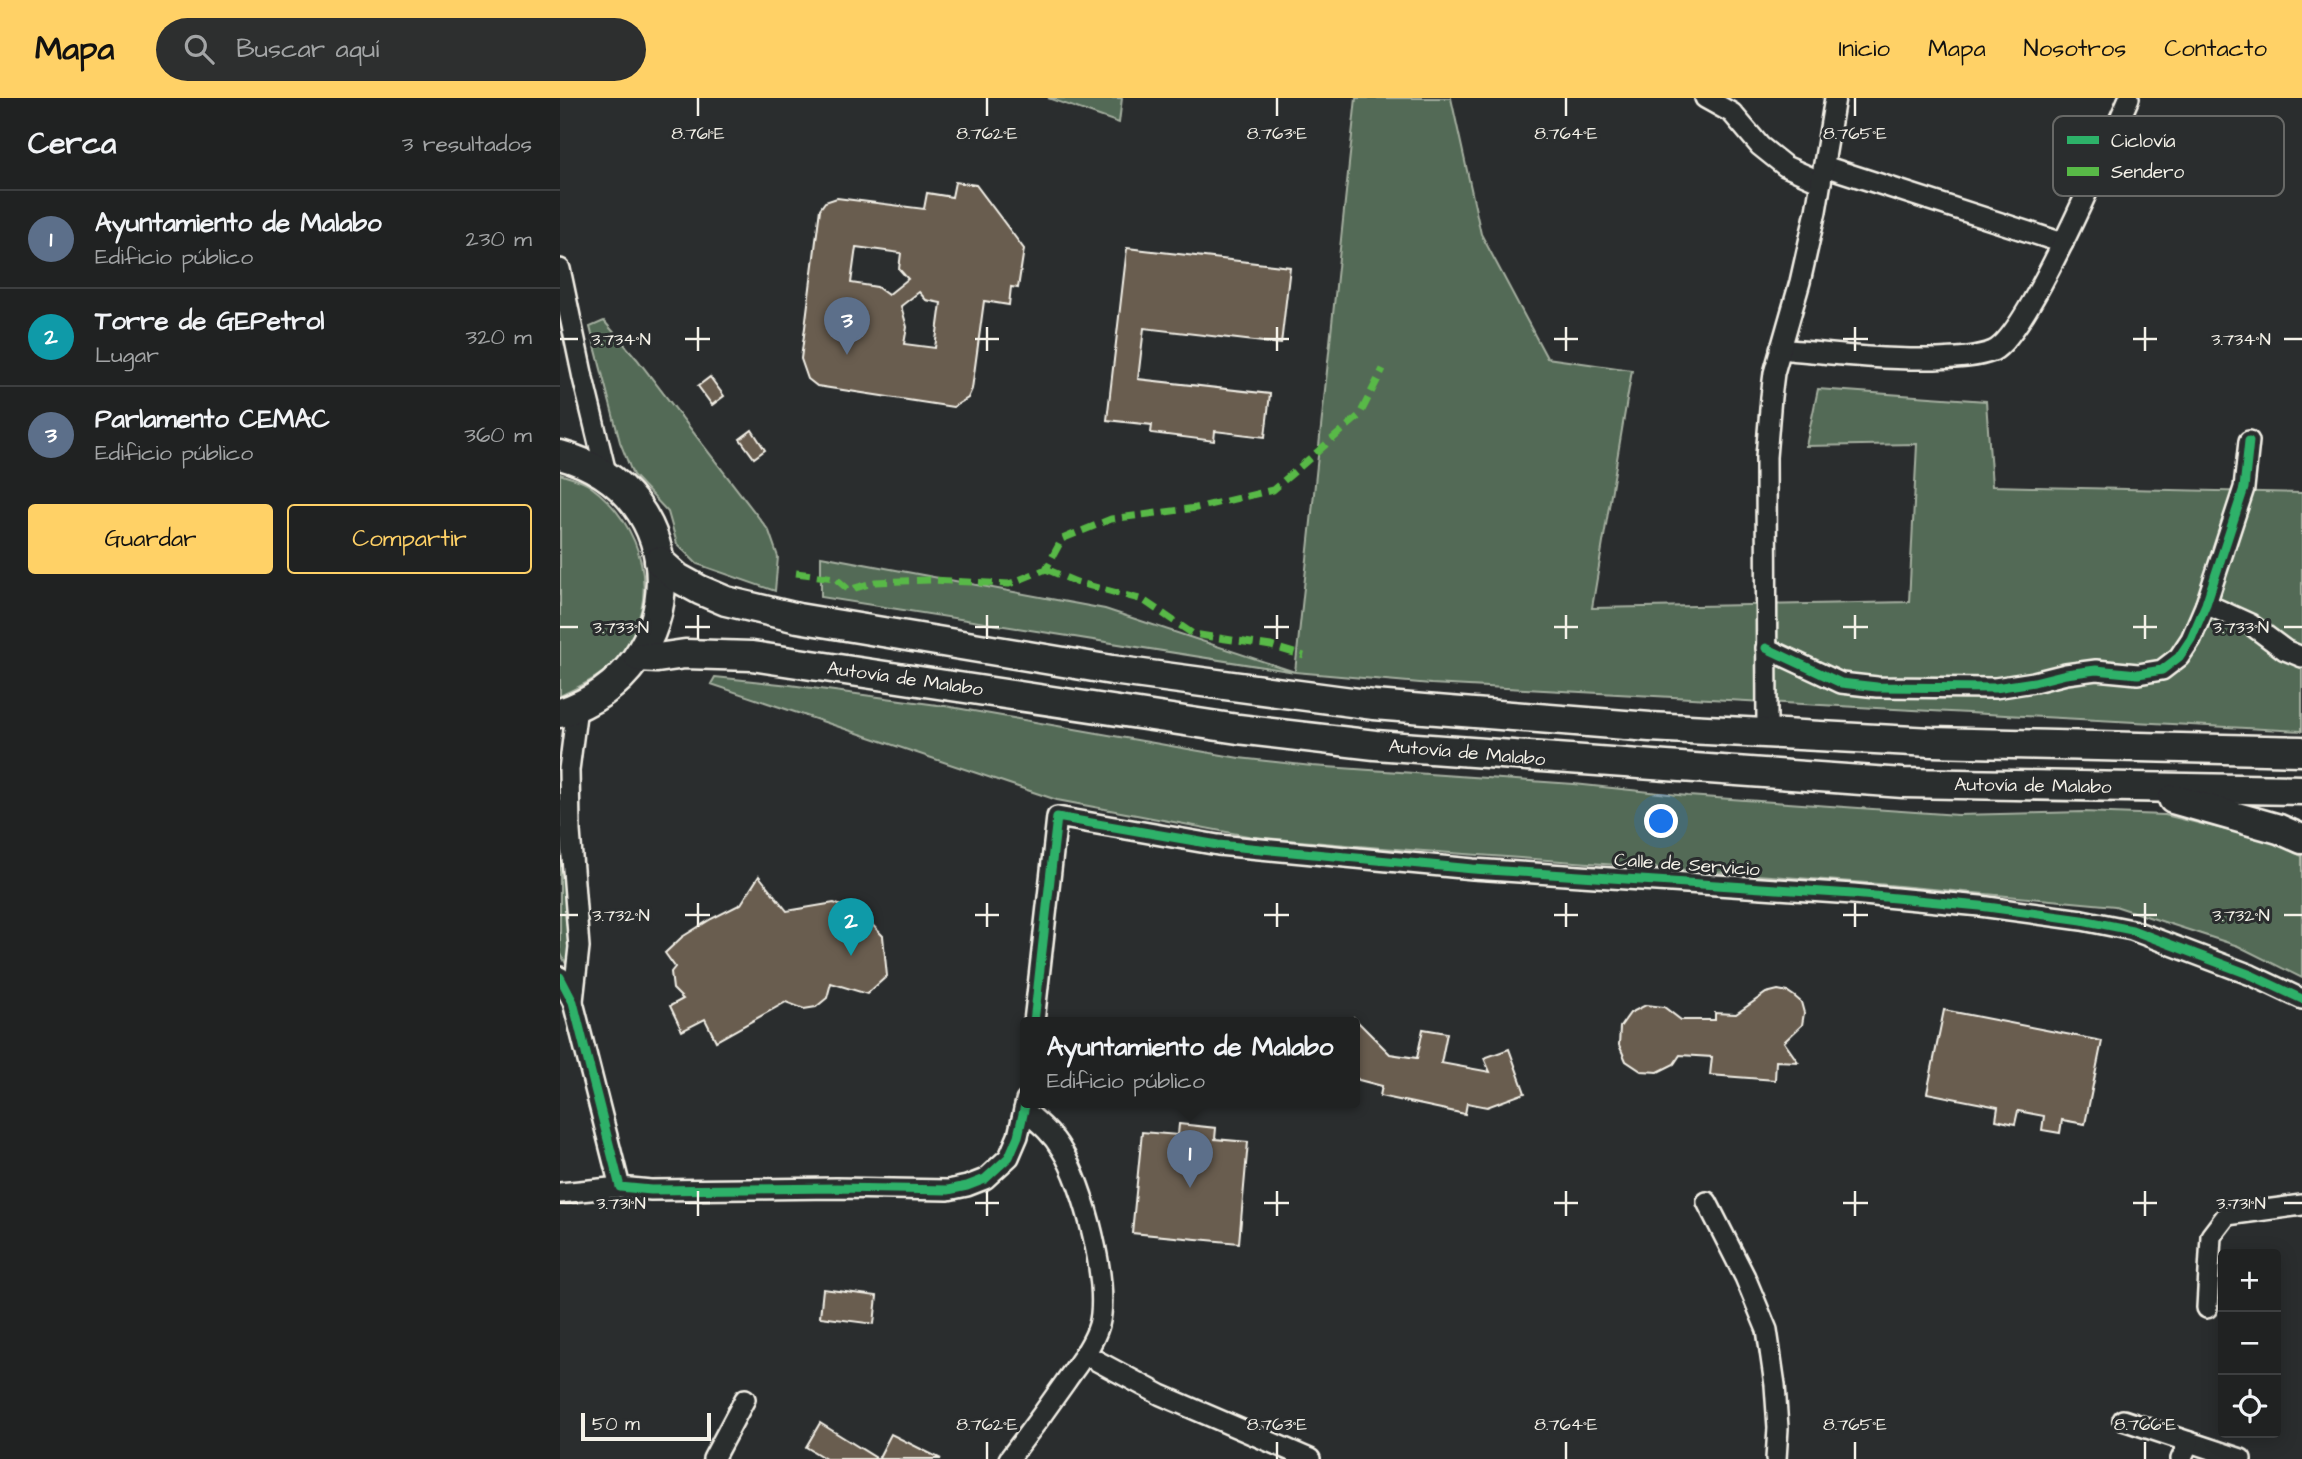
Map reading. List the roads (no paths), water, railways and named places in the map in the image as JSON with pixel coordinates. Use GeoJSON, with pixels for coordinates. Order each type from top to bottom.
{"type":"FeatureCollection","features":[{"type":"Feature","properties":{"kind":"highway"},"geometry":{"type":"LineString","coordinates":[[560,455],[590,466],[607,477],[636,506],[654,541],[659,561],[660,601],[649,640],[639,657],[612,687],[568,710]]}},
{"type":"Feature","properties":{"kind":"highway","name":"Autovía de Malabo"},"geometry":{"type":"LineString","coordinates":[[659,561],[678,578],[726,601],[793,617],[1112,670],[1374,705],[1650,727],[1932,742],[2302,751]]}},
{"type":"Feature","properties":{"kind":"highway","name":"Autovía de Malabo"},"geometry":{"type":"LineString","coordinates":[[639,657],[657,658],[685,654],[751,656],[1238,729],[1375,745],[1903,783],[2302,790]]}},
{"type":"Feature","properties":{"kind":"highway"},"geometry":{"type":"LineString","coordinates":[[2126,788],[2203,806],[2279,829],[2302,839]]}},
{"type":"Feature","properties":{"kind":"street"},"geometry":{"type":"LineString","coordinates":[[1704,98],[1732,113],[1760,146],[1785,166],[1822,174],[2063,243]]}},
{"type":"Feature","properties":{"kind":"street"},"geometry":{"type":"LineString","coordinates":[[1767,733],[1766,457],[1771,397],[1780,349],[1800,282],[1835,98]]}},
{"type":"Feature","properties":{"kind":"street"},"geometry":{"type":"LineString","coordinates":[[2121,116],[2129,98]]}},
{"type":"Feature","properties":{"kind":"street"},"geometry":{"type":"LineString","coordinates":[[1780,349],[1899,360],[1978,356],[1996,349],[2017,326],[2063,243],[2084,196]]}},
{"type":"Feature","properties":{"kind":"street"},"geometry":{"type":"LineString","coordinates":[[560,269],[607,477]]}},
{"type":"Feature","properties":{"kind":"street"},"geometry":{"type":"LineString","coordinates":[[1766,648],[1841,683],[1877,687],[1995,688],[2096,670],[2138,674],[2162,670],[2179,656],[2191,639],[2206,604],[2244,488],[2249,441]]}},
{"type":"Feature","properties":{"kind":"street"},"geometry":{"type":"LineString","coordinates":[[2206,604],[2250,624],[2285,650],[2302,657]]}},
{"type":"Feature","properties":{"kind":"street"},"geometry":{"type":"LineString","coordinates":[[568,710],[570,831],[579,947],[573,1002]]}},
{"type":"Feature","properties":{"kind":"street","name":"Calle de Servicio"},"geometry":{"type":"LineString","coordinates":[[1035,1017],[1058,817],[1218,845],[1472,869],[1853,894],[1980,906],[2082,920],[2132,930],[2240,971],[2302,999]]}},
{"type":"Feature","properties":{"kind":"street"},"geometry":{"type":"LineString","coordinates":[[560,977],[573,1002],[620,1187]]}},
{"type":"Feature","properties":{"kind":"street"},"geometry":{"type":"LineString","coordinates":[[560,1194],[620,1187],[948,1189],[967,1186],[985,1180],[1009,1157],[1018,1136],[1024,1108]]}},
{"type":"Feature","properties":{"kind":"street"},"geometry":{"type":"LineString","coordinates":[[1009,1459],[1084,1354],[1099,1324],[1101,1297],[1097,1262],[1083,1198],[1061,1149],[1028,1108]]}},
{"type":"Feature","properties":{"kind":"street"},"geometry":{"type":"LineString","coordinates":[[1707,1202],[1768,1329],[1779,1428],[1776,1459]]}},
{"type":"Feature","properties":{"kind":"street"},"geometry":{"type":"LineString","coordinates":[[2207,1308],[2211,1236],[2227,1215],[2302,1205]]}},
{"type":"Feature","properties":{"kind":"street"},"geometry":{"type":"LineString","coordinates":[[1084,1354],[1161,1395],[1311,1459]]}},
{"type":"Feature","properties":{"kind":"street"},"geometry":{"type":"LineString","coordinates":[[713,1459],[746,1399]]}},
{"type":"Feature","properties":{"kind":"street"},"geometry":{"type":"LineString","coordinates":[[2123,1420],[2185,1450],[2241,1459]]}},
{"type":"Feature","properties":{"kind":"place","name":"Parlamento CEMAC"},"geometry":{"type":"Point","coordinates":[847,355]}},
{"type":"Feature","properties":{"kind":"place","name":"Torre de GEPetrol"},"geometry":{"type":"Point","coordinates":[851,956]}},
{"type":"Feature","properties":{"kind":"place","name":"Ayuntamiento de Malabo"},"geometry":{"type":"Point","coordinates":[1190,1188]}}]}
